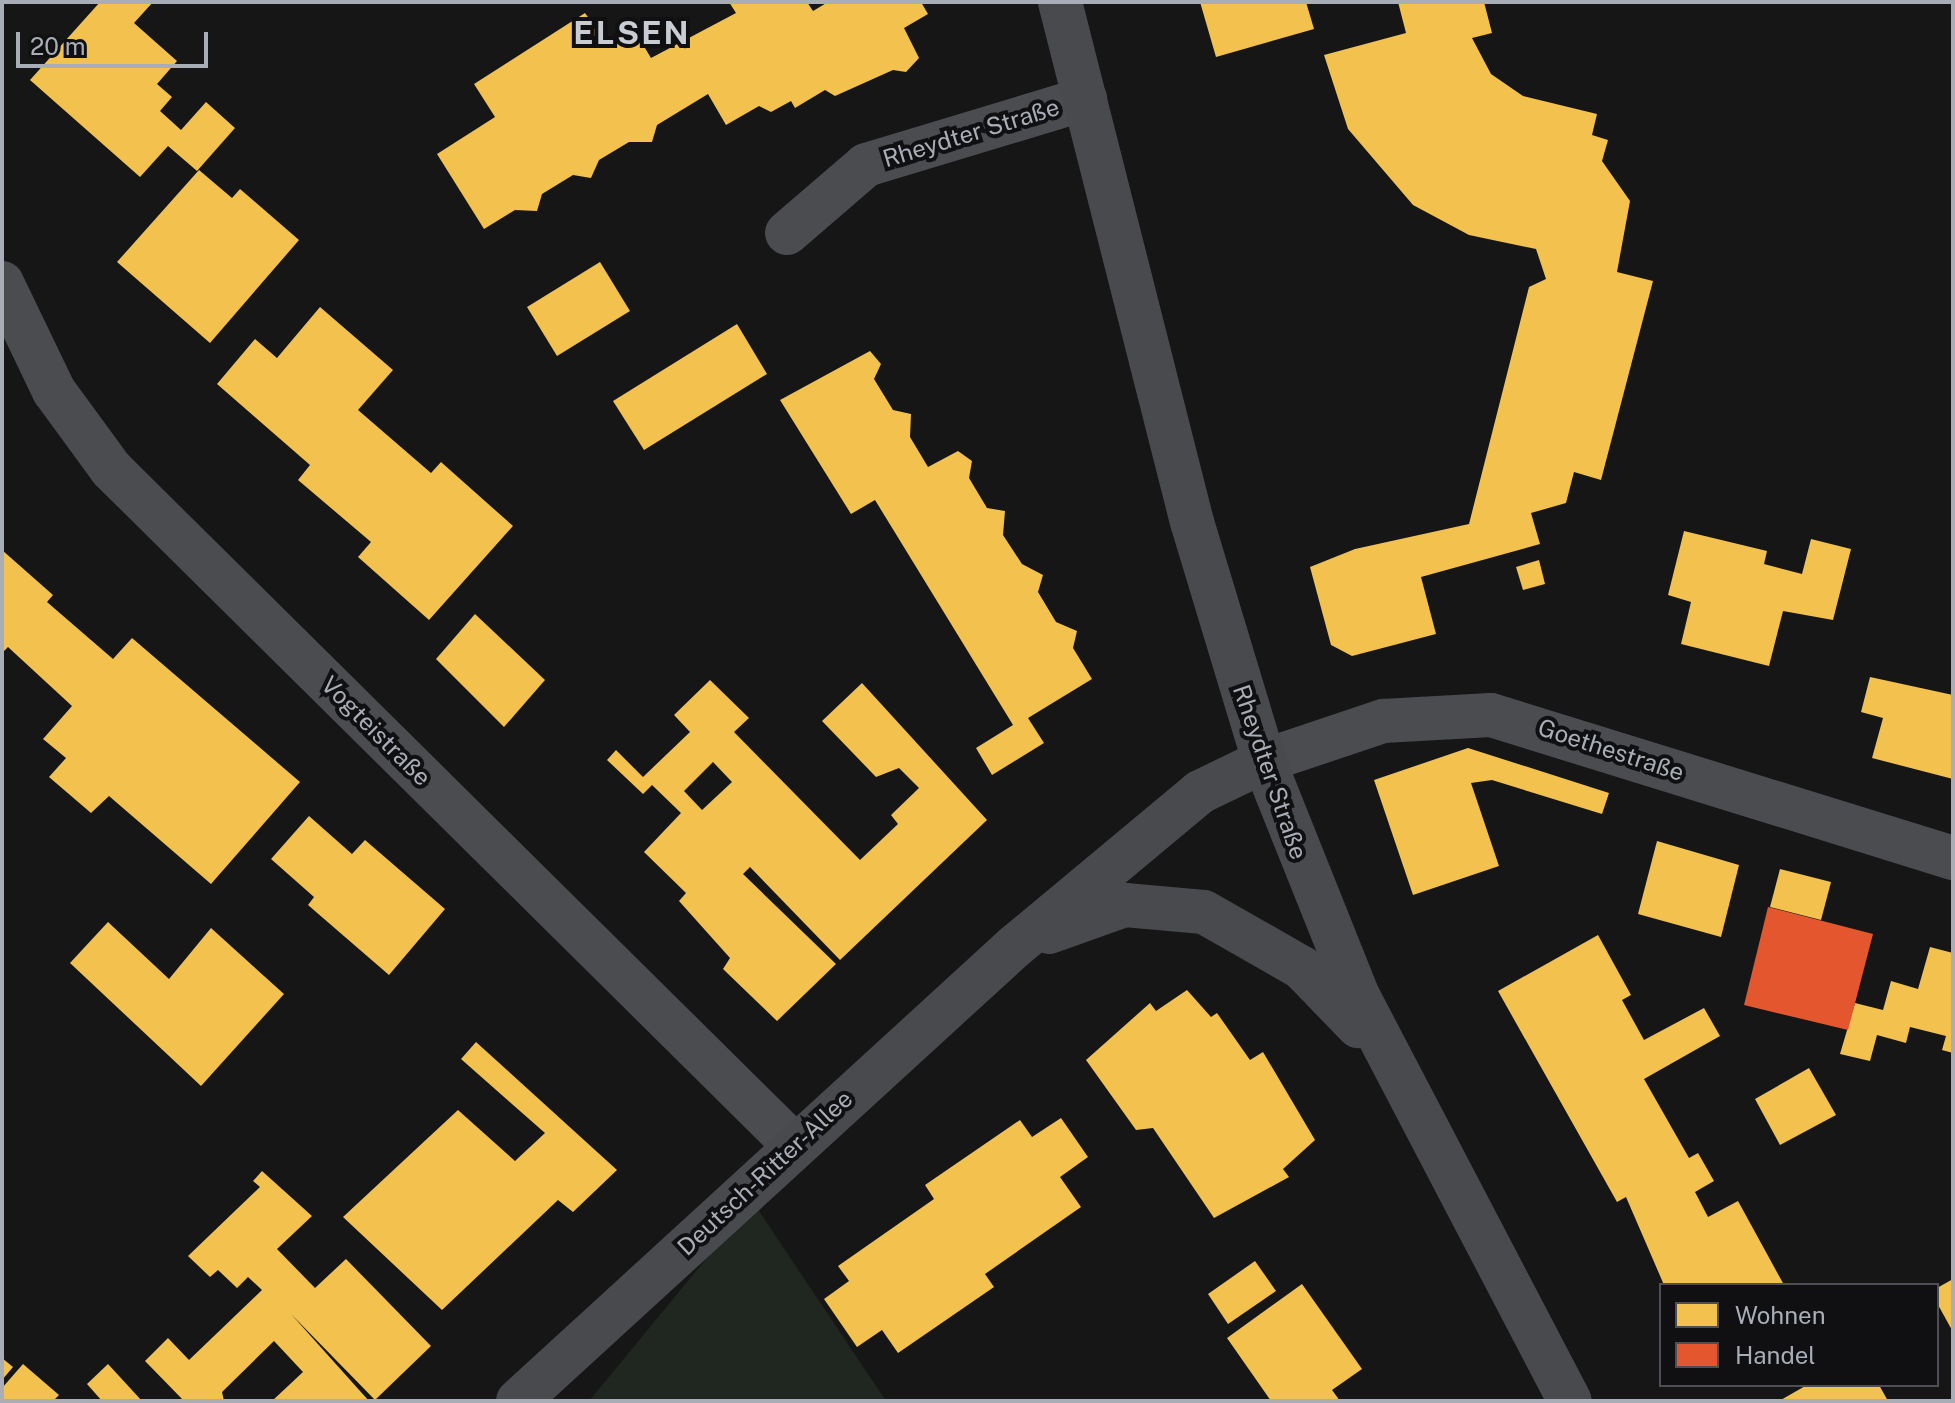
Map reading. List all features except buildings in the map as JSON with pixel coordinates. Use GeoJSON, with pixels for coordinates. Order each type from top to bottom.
{"type":"FeatureCollection","features":[{"type":"Feature","properties":{"kind":"main road","name":"Rheydter Straße"},"geometry":{"type":"LineString","coordinates":[[1060,2],[1192,522],[1264,761],[1323,918],[1397,1077],[1570,1401]]}},
{"type":"Feature","properties":{"kind":"main road","name":"Deutsch-Ritter-Allee"},"geometry":{"type":"LineString","coordinates":[[518,1401],[794,1145],[1014,947],[1200,792],[1264,761]]}},
{"type":"Feature","properties":{"kind":"main road","name":"Deutsch-Ritter-Allee"},"geometry":{"type":"LineString","coordinates":[[1014,947],[1125,905],[1204,912],[1302,968],[1397,1077]]}},
{"type":"Feature","properties":{"kind":"street","name":"Rheydter Straße"},"geometry":{"type":"LineString","coordinates":[[787,233],[866,165],[1085,99]]}},
{"type":"Feature","properties":{"kind":"street","name":"Vogteistraße"},"geometry":{"type":"LineString","coordinates":[[2,283],[54,391],[111,469],[794,1145]]}},
{"type":"Feature","properties":{"kind":"street","name":"Goethestraße"},"geometry":{"type":"LineString","coordinates":[[1264,761],[1383,721],[1491,715],[1953,858]]}},
{"type":"Feature","properties":{"kind":"shaded area"},"geometry":{"type":"Polygon","coordinates":[[[753,1202],[886,1401],[589,1401],[753,1202]]]}},
{"type":"Feature","properties":{"kind":"district","name":"ELSEN"},"geometry":{"type":"Point","coordinates":[632,33]}}]}
